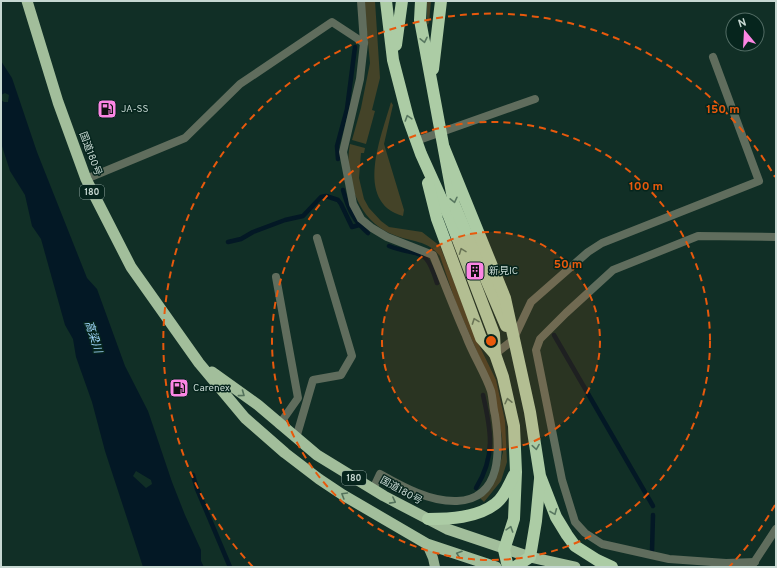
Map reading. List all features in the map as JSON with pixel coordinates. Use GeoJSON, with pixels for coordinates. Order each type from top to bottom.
{"type":"FeatureCollection","features":[{"type":"Feature","properties":{"kind":"highway","name":"国道180号"},"geometry":{"type":"LineString","coordinates":[[28,1],[58,102],[86,179],[131,267],[199,363],[245,418],[285,453],[343,495],[427,544],[496,567]]}},
{"type":"Feature","properties":{"kind":"highway"},"geometry":{"type":"LineString","coordinates":[[386,1],[393,60],[408,118],[421,154],[437,219],[481,338],[495,354],[503,377],[514,426],[516,472],[514,519],[504,550],[508,567]]}},
{"type":"Feature","properties":{"kind":"highway"},"geometry":{"type":"LineString","coordinates":[[393,60],[402,1]]}},
{"type":"Feature","properties":{"kind":"highway"},"geometry":{"type":"LineString","coordinates":[[421,1],[420,20],[432,78],[454,204],[497,307],[513,340],[530,412],[540,476],[556,517],[575,546],[597,560],[612,567]]}},
{"type":"Feature","properties":{"kind":"highway"},"geometry":{"type":"LineString","coordinates":[[432,78],[441,1]]}},
{"type":"Feature","properties":{"kind":"highway","name":"国道180号"},"geometry":{"type":"LineString","coordinates":[[199,363],[258,405],[279,425],[317,455],[373,489],[428,519],[447,529],[504,550],[530,558],[575,567]]}},
{"type":"Feature","properties":{"kind":"highway"},"geometry":{"type":"LineString","coordinates":[[428,519],[450,519],[476,513],[496,504],[516,472]]}},
{"type":"Feature","properties":{"kind":"highway"},"geometry":{"type":"LineString","coordinates":[[515,567],[530,558],[536,521],[540,476]]}},
{"type":"Feature","properties":{"kind":"main road"},"geometry":{"type":"LineString","coordinates":[[427,544],[435,567]]}},
{"type":"Feature","properties":{"kind":"street"},"geometry":{"type":"LineString","coordinates":[[361,1],[364,43],[360,79],[343,152],[353,204],[362,219],[387,238],[433,255],[491,392],[498,453],[493,478],[483,492],[470,499],[456,501],[436,499],[408,489],[380,474],[373,489]]}},
{"type":"Feature","properties":{"kind":"street"},"geometry":{"type":"LineString","coordinates":[[86,179],[186,138],[240,84],[332,22],[364,43]]}},
{"type":"Feature","properties":{"kind":"street"},"geometry":{"type":"LineString","coordinates":[[495,354],[513,340],[531,302],[588,252],[602,243],[759,181],[713,57]]}},
{"type":"Feature","properties":{"kind":"street"},"geometry":{"type":"LineString","coordinates":[[416,140],[535,99]]}},
{"type":"Feature","properties":{"kind":"street"},"geometry":{"type":"LineString","coordinates":[[776,237],[698,236],[613,270],[540,339],[536,350],[562,480],[575,522],[586,533],[602,544],[669,559],[753,564],[776,529]]}},
{"type":"Feature","properties":{"kind":"street"},"geometry":{"type":"LineString","coordinates":[[296,438],[313,380],[342,375],[352,356],[317,238]]}},
{"type":"Feature","properties":{"kind":"street"},"geometry":{"type":"LineString","coordinates":[[276,277],[298,398],[279,425]]}},
{"type":"Feature","properties":{"kind":"shaded area"},"geometry":{"type":"Polygon","coordinates":[[[364,1],[375,1],[380,78],[372,110],[375,111],[366,144],[352,140],[361,108],[370,63],[364,1]]]}},
{"type":"Feature","properties":{"kind":"shaded area"},"geometry":{"type":"Polygon","coordinates":[[[427,1],[431,1],[429,23],[427,25],[427,1]]]}},
{"type":"Feature","properties":{"kind":"shaded area"},"geometry":{"type":"Polygon","coordinates":[[[391,102],[393,105],[384,144],[404,210],[403,216],[388,208],[379,197],[375,182],[375,166],[378,149],[391,102]]]}},
{"type":"Feature","properties":{"kind":"shaded area"},"geometry":{"type":"Polygon","coordinates":[[[350,144],[365,148],[364,153],[361,153],[359,178],[364,199],[369,208],[389,227],[422,232],[440,246],[477,341],[496,380],[505,421],[507,462],[501,481],[484,502],[480,498],[486,493],[499,468],[503,452],[502,436],[492,386],[456,303],[440,256],[425,244],[394,235],[382,229],[371,220],[363,210],[356,198],[349,171],[348,157],[350,144]]]}},
{"type":"Feature","properties":{"kind":"water","name":"高梁川"},"geometry":{"type":"Polygon","coordinates":[[[1,61],[12,78],[37,152],[87,278],[97,289],[125,366],[148,411],[172,482],[201,550],[201,561],[204,567],[143,567],[105,451],[92,402],[76,357],[73,339],[65,325],[41,239],[32,226],[25,195],[10,171],[1,143],[1,100],[8,102],[9,95],[5,93],[1,95],[1,61]],[[136,471],[133,476],[146,488],[152,484],[151,480],[136,471]]]}},
{"type":"Feature","properties":{"kind":"waterway"},"geometry":{"type":"LineString","coordinates":[[338,159],[337,146],[347,109],[355,47]]}},
{"type":"Feature","properties":{"kind":"waterway"},"geometry":{"type":"LineString","coordinates":[[343,190],[352,213],[358,223],[368,233]]}},
{"type":"Feature","properties":{"kind":"waterway"},"geometry":{"type":"LineString","coordinates":[[228,242],[241,239],[253,232],[285,220],[303,216],[321,197],[326,196],[338,200],[352,227],[359,225]]}},
{"type":"Feature","properties":{"kind":"waterway"},"geometry":{"type":"LineString","coordinates":[[389,246],[420,254],[425,257],[429,262],[437,283]]}},
{"type":"Feature","properties":{"kind":"waterway"},"geometry":{"type":"LineString","coordinates":[[554,335],[653,506]]}},
{"type":"Feature","properties":{"kind":"waterway"},"geometry":{"type":"LineString","coordinates":[[476,488],[487,465],[490,443],[490,431],[483,395]]}},
{"type":"Feature","properties":{"kind":"waterway"},"geometry":{"type":"LineString","coordinates":[[193,475],[197,489],[230,567]]}},
{"type":"Feature","properties":{"kind":"waterway"},"geometry":{"type":"LineString","coordinates":[[652,551],[653,515]]}},
{"type":"Feature","properties":{"kind":"place","name":"JA-SS"},"geometry":{"type":"Point","coordinates":[107,109]}},
{"type":"Feature","properties":{"kind":"place","name":"新見IC"},"geometry":{"type":"Point","coordinates":[475,271]}},
{"type":"Feature","properties":{"kind":"place","name":"Carenex"},"geometry":{"type":"Point","coordinates":[179,388]}}]}
